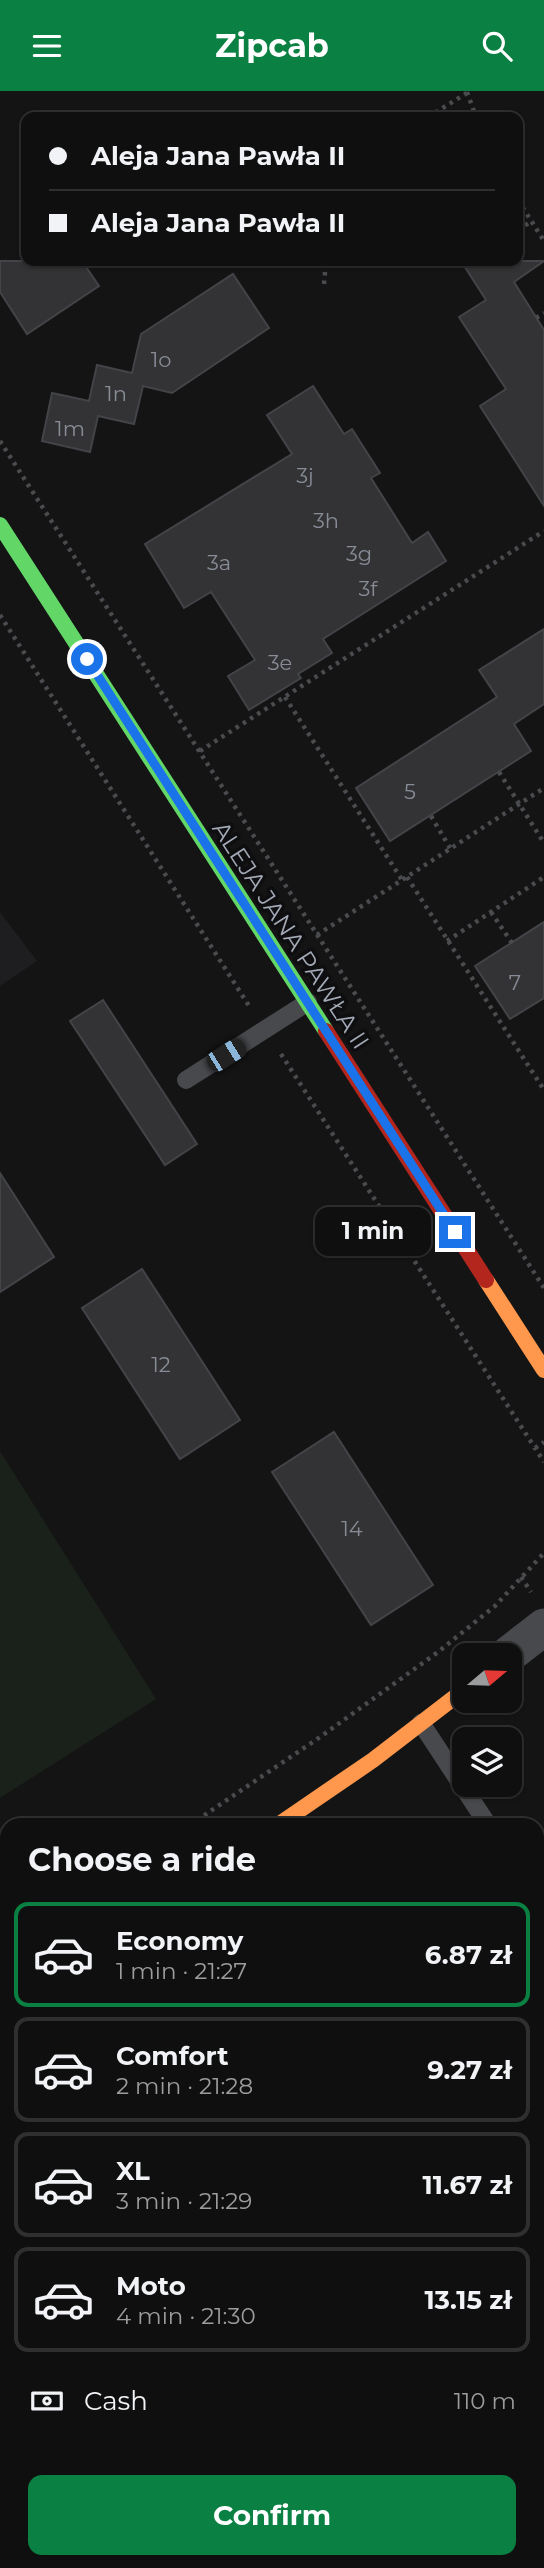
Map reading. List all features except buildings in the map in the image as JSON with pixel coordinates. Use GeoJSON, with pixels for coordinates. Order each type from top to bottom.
{"type":"FeatureCollection","features":[{"type":"Feature","properties":{"kind":"street","name":"ALEJA JANA PAWŁA II"},"geometry":{"type":"LineString","coordinates":[[0,525],[544,1370]]}},
{"type":"Feature","properties":{"kind":"street"},"geometry":{"type":"LineString","coordinates":[[522,1644],[544,1627]]}},
{"type":"Feature","properties":{"kind":"street"},"geometry":{"type":"LineString","coordinates":[[288,1818],[452,1699]]}},
{"type":"Feature","properties":{"kind":"lane"},"geometry":{"type":"LineString","coordinates":[[186,1080],[308,1002]]}},
{"type":"Feature","properties":{"kind":"lane"},"geometry":{"type":"LineString","coordinates":[[421,1723],[483,1818]]}},
{"type":"Feature","properties":{"kind":"path"},"geometry":{"type":"LineString","coordinates":[[436,112],[467,92],[474,112]]}},
{"type":"Feature","properties":{"kind":"path"},"geometry":{"type":"LineString","coordinates":[[523,208],[544,241]]}},
{"type":"Feature","properties":{"kind":"path"},"geometry":{"type":"LineString","coordinates":[[523,227],[532,221]]}},
{"type":"Feature","properties":{"kind":"path"},"geometry":{"type":"LineString","coordinates":[[324,284],[326,266]]}},
{"type":"Feature","properties":{"kind":"path"},"geometry":{"type":"LineString","coordinates":[[536,318],[544,313]]}},
{"type":"Feature","properties":{"kind":"path"},"geometry":{"type":"LineString","coordinates":[[0,441],[544,1288]]}},
{"type":"Feature","properties":{"kind":"path"},"geometry":{"type":"LineString","coordinates":[[200,751],[544,531]]}},
{"type":"Feature","properties":{"kind":"path"},"geometry":{"type":"LineString","coordinates":[[285,697],[544,1090]]}},
{"type":"Feature","properties":{"kind":"path"},"geometry":{"type":"LineString","coordinates":[[499,772],[544,843]]}},
{"type":"Feature","properties":{"kind":"path"},"geometry":{"type":"LineString","coordinates":[[317,935],[544,788]]}},
{"type":"Feature","properties":{"kind":"path"},"geometry":{"type":"LineString","coordinates":[[431,816],[450,848]]}},
{"type":"Feature","properties":{"kind":"path"},"geometry":{"type":"LineString","coordinates":[[447,941],[544,877]]}},
{"type":"Feature","properties":{"kind":"path"},"geometry":{"type":"LineString","coordinates":[[491,912],[512,943]]}},
{"type":"Feature","properties":{"kind":"path"},"geometry":{"type":"LineString","coordinates":[[535,1448],[544,1442]]}},
{"type":"Feature","properties":{"kind":"path"},"geometry":{"type":"LineString","coordinates":[[200,1818],[323,1735],[438,1652],[495,1606],[544,1553]]}},
{"type":"Feature","properties":{"kind":"shaded area"},"geometry":{"type":"Polygon","coordinates":[[[0,912],[37,961],[0,986],[0,912]]]}},
{"type":"Feature","properties":{"kind":"shaded area"},"geometry":{"type":"Polygon","coordinates":[[[0,1451],[156,1699],[0,1798],[0,1451]]]}},
{"type":"Feature","properties":{"kind":"traffic: fast"},"geometry":{"type":"LineString","coordinates":[[0,525],[326,1031]]}},
{"type":"Feature","properties":{"kind":"traffic: slow"},"geometry":{"type":"LineString","coordinates":[[486,1280],[544,1370]]}},
{"type":"Feature","properties":{"kind":"traffic: slow"},"geometry":{"type":"LineString","coordinates":[[288,1818],[373,1760],[452,1699]]}},
{"type":"Feature","properties":{"kind":"traffic: jam"},"geometry":{"type":"LineString","coordinates":[[326,1031],[486,1280]]}},
{"type":"Feature","properties":{"kind":"route"},"geometry":{"type":"LineString","coordinates":[[87,659],[455,1232]]}}]}
